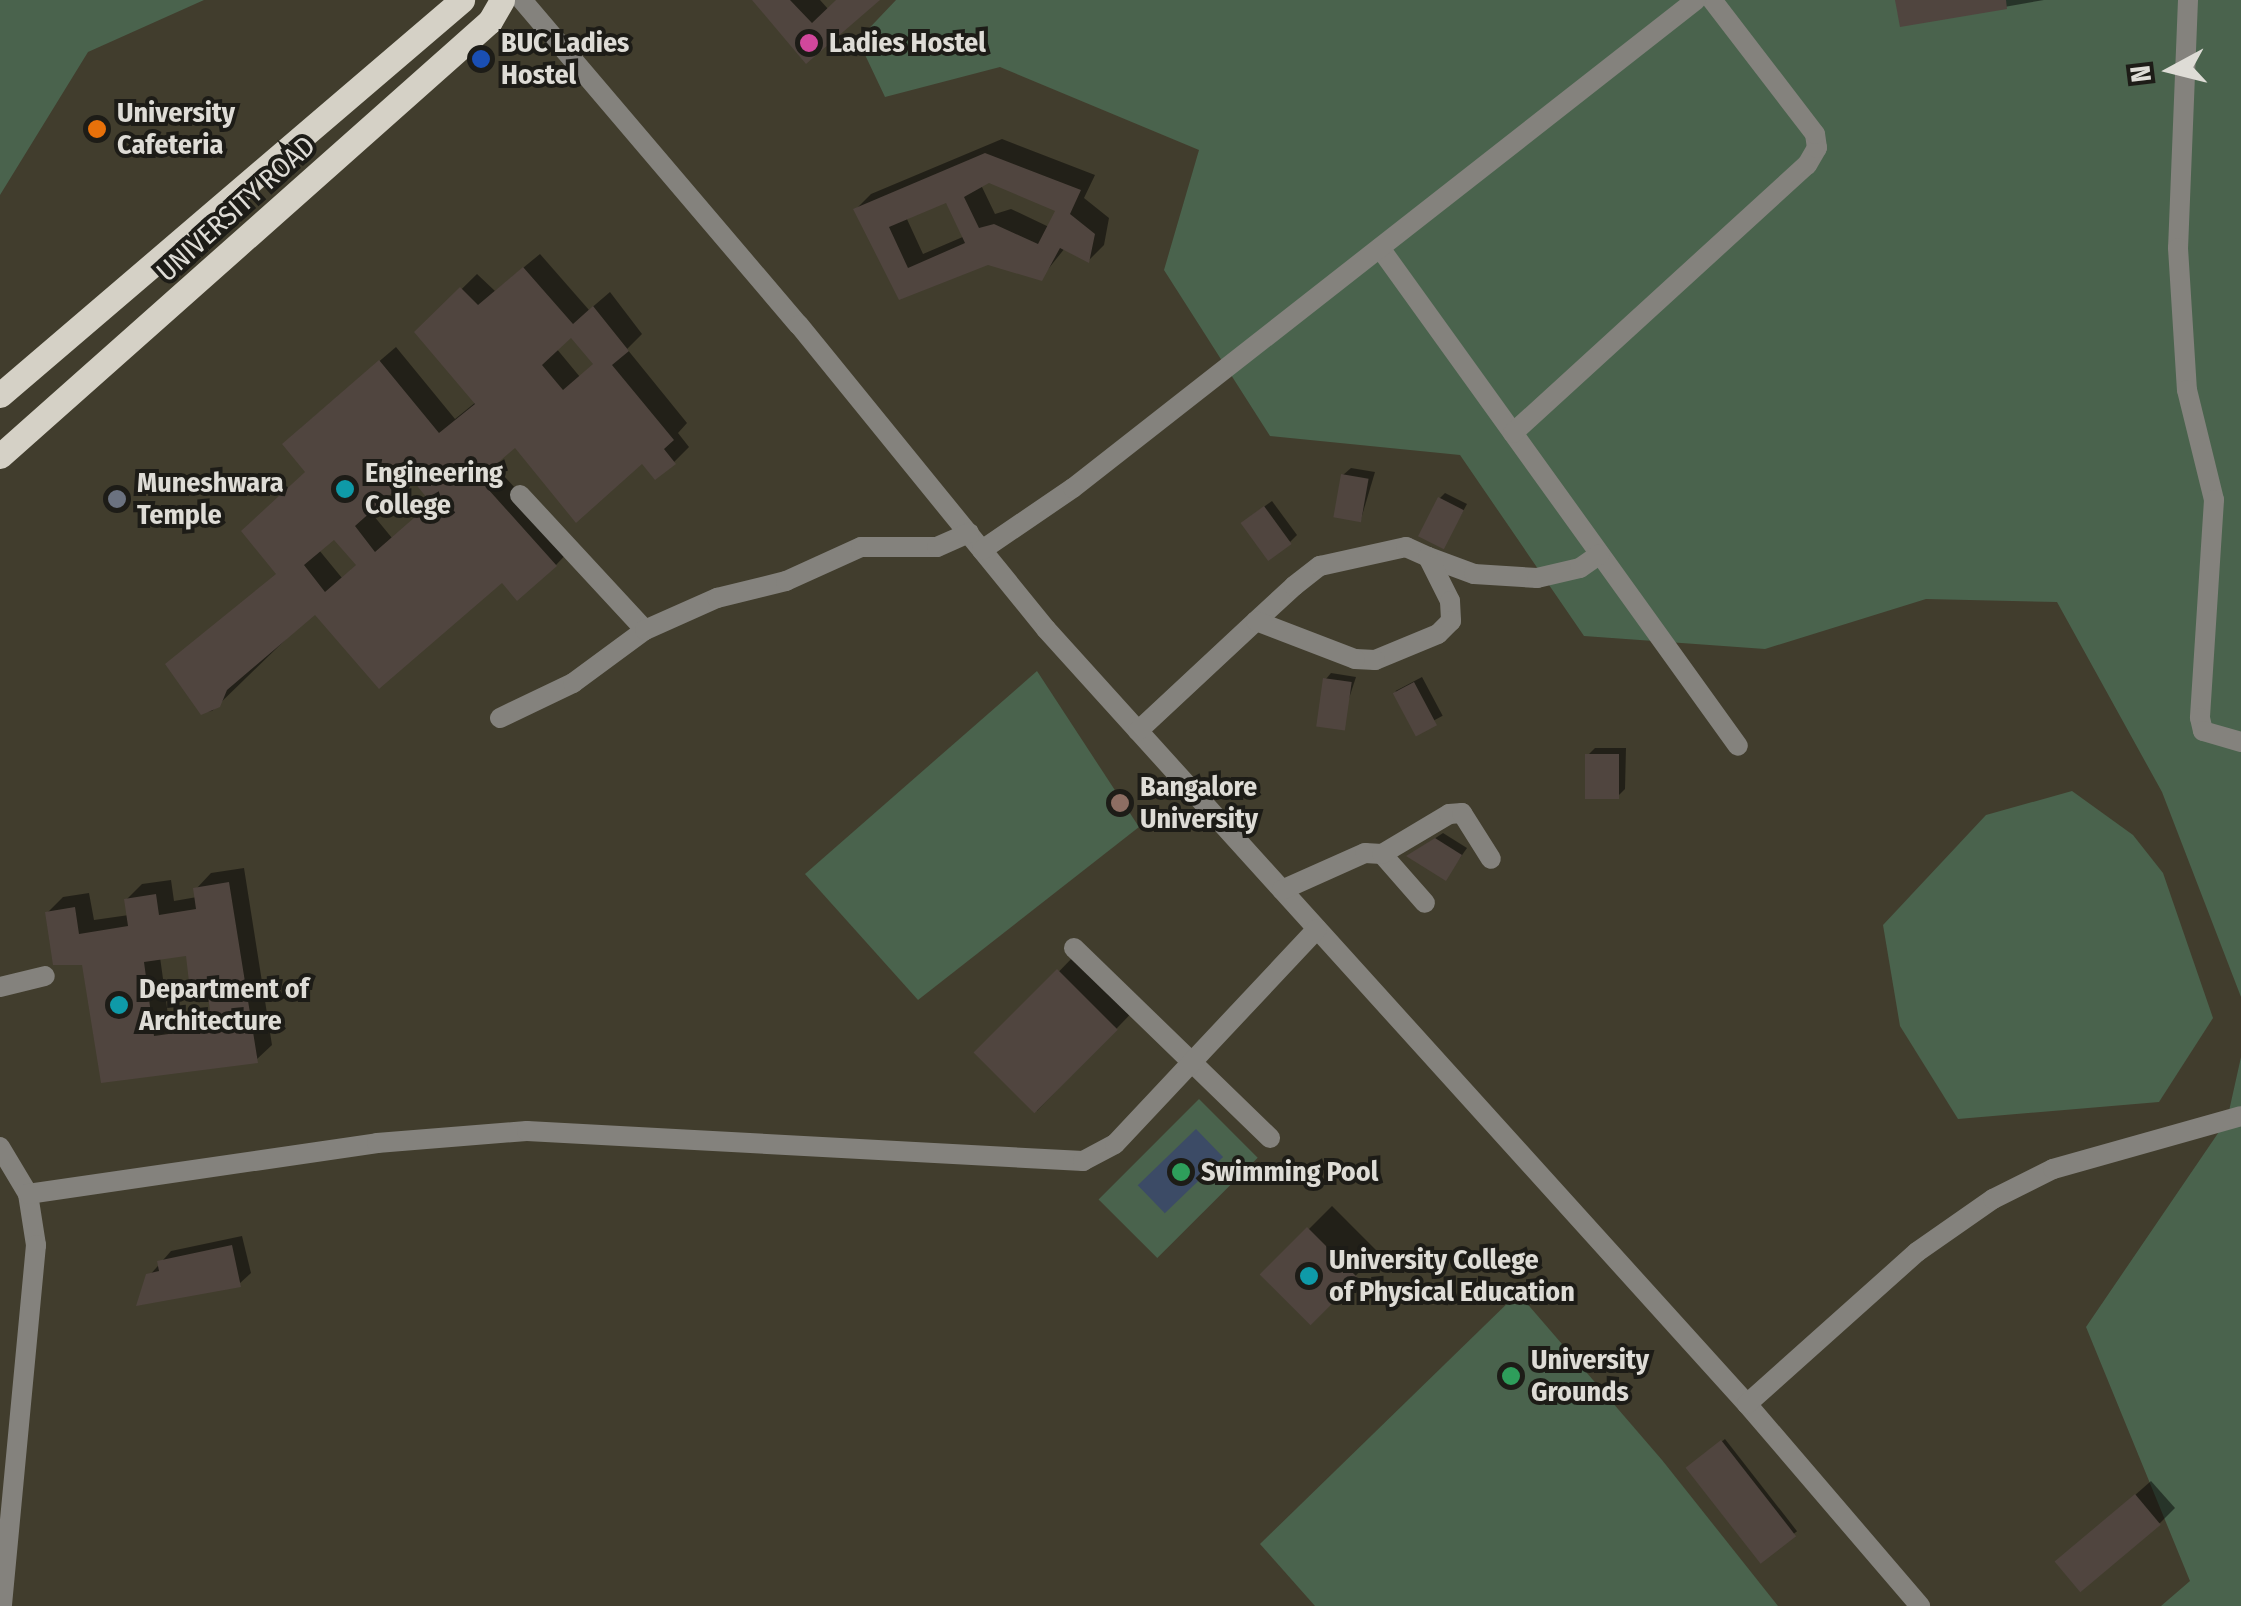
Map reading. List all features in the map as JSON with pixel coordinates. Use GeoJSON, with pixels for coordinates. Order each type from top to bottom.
{"type":"FeatureCollection","features":[{"type":"Feature","properties":{"kind":"main road","name":"UNIVERSITY ROAD"},"geometry":{"type":"LineString","coordinates":[[0,395],[462,0]]}},
{"type":"Feature","properties":{"kind":"main road","name":"UNIVERSITY ROAD"},"geometry":{"type":"LineString","coordinates":[[0,456],[490,21],[521,2]]}},
{"type":"Feature","properties":{"kind":"street"},"geometry":{"type":"LineString","coordinates":[[982,550],[1073,488],[1696,0]]}},
{"type":"Feature","properties":{"kind":"street"},"geometry":{"type":"LineString","coordinates":[[1513,433],[1807,166],[1817,148],[1815,134],[1712,0]]}},
{"type":"Feature","properties":{"kind":"street"},"geometry":{"type":"LineString","coordinates":[[2188,0],[2178,248],[2186,390],[2214,500],[2200,718],[2203,731],[2241,742]]}},
{"type":"Feature","properties":{"kind":"street"},"geometry":{"type":"LineString","coordinates":[[521,2],[1138,731],[1747,1404],[1920,1606]]}},
{"type":"Feature","properties":{"kind":"street"},"geometry":{"type":"LineString","coordinates":[[1380,248],[1738,746]]}},
{"type":"Feature","properties":{"kind":"street"},"geometry":{"type":"LineString","coordinates":[[520,495],[645,630]]}},
{"type":"Feature","properties":{"kind":"street"},"geometry":{"type":"LineString","coordinates":[[500,718],[573,682],[645,630],[861,547],[937,548],[969,533]]}},
{"type":"Feature","properties":{"kind":"street"},"geometry":{"type":"LineString","coordinates":[[1138,731],[1320,566],[1406,547],[1474,574],[1537,578],[1580,568],[1600,554]]}},
{"type":"Feature","properties":{"kind":"street"},"geometry":{"type":"LineString","coordinates":[[1256,621],[1356,659],[1393,656],[1438,634],[1451,620],[1450,601],[1428,558]]}},
{"type":"Feature","properties":{"kind":"street"},"geometry":{"type":"LineString","coordinates":[[1282,890],[1366,853],[1382,854],[1423,826],[1462,813],[1491,859]]}},
{"type":"Feature","properties":{"kind":"street"},"geometry":{"type":"LineString","coordinates":[[1382,854],[1425,903]]}},
{"type":"Feature","properties":{"kind":"street"},"geometry":{"type":"LineString","coordinates":[[28,1194],[377,1143],[527,1131],[1082,1161],[1115,1144],[1317,929]]}},
{"type":"Feature","properties":{"kind":"street"},"geometry":{"type":"LineString","coordinates":[[1074,948],[1270,1138]]}},
{"type":"Feature","properties":{"kind":"street"},"geometry":{"type":"LineString","coordinates":[[0,987],[46,976]]}},
{"type":"Feature","properties":{"kind":"street"},"geometry":{"type":"LineString","coordinates":[[1747,1404],[1917,1252],[1992,1198],[2052,1169],[2241,1116]]}},
{"type":"Feature","properties":{"kind":"street"},"geometry":{"type":"LineString","coordinates":[[0,1147],[28,1194],[36,1245],[2,1606]]}},
{"type":"Feature","properties":{"kind":"shaded area","name":"Bangalore University"},"geometry":{"type":"Polygon","coordinates":[[[0,0],[2241,0],[2241,1606],[0,1606],[0,0]]]}},
{"type":"Feature","properties":{"kind":"green space"},"geometry":{"type":"Polygon","coordinates":[[[0,0],[204,0],[88,52],[0,195],[0,0]]]}},
{"type":"Feature","properties":{"kind":"green space"},"geometry":{"type":"Polygon","coordinates":[[[896,0],[2241,0],[2241,997],[2162,792],[2057,602],[1926,599],[1765,649],[1584,636],[1460,455],[1270,436],[1164,270],[1199,150],[1000,67],[885,97],[858,40],[896,0]]]}},
{"type":"Feature","properties":{"kind":"green space"},"geometry":{"type":"Polygon","coordinates":[[[1037,671],[1139,827],[918,1000],[805,874],[1037,671]]]}},
{"type":"Feature","properties":{"kind":"green space"},"geometry":{"type":"Polygon","coordinates":[[[2072,791],[2133,835],[2163,873],[2213,1018],[2159,1102],[1958,1119],[1900,1026],[1883,925],[1986,815],[2072,791]]]}},
{"type":"Feature","properties":{"kind":"green space"},"geometry":{"type":"Polygon","coordinates":[[[2241,1057],[2241,1606],[2161,1606],[2190,1581],[2086,1327],[2227,1120],[2241,1057]]]}},
{"type":"Feature","properties":{"kind":"green space"},"geometry":{"type":"Polygon","coordinates":[[[1199,1099],[1258,1158],[1157,1258],[1099,1199],[1199,1099]]]}},
{"type":"Feature","properties":{"kind":"green space","name":"University Grounds"},"geometry":{"type":"Polygon","coordinates":[[[1518,1293],[1662,1460],[1778,1606],[1315,1606],[1260,1544],[1518,1293]]]}},
{"type":"Feature","properties":{"kind":"water","name":"Swimming Pool"},"geometry":{"type":"Polygon","coordinates":[[[1196,1129],[1223,1157],[1165,1213],[1138,1185],[1196,1129]]]}},
{"type":"Feature","properties":{"kind":"building","name":"Ladies Hostel"},"geometry":{"type":"Polygon","coordinates":[[[752,0],[790,0],[812,23],[836,0],[880,0],[806,64],[752,0]]]}},
{"type":"Feature","properties":{"kind":"building"},"geometry":{"type":"Polygon","coordinates":[[[1895,0],[2006,0],[2007,9],[1900,27],[1895,0]]]}},
{"type":"Feature","properties":{"kind":"building"},"geometry":{"type":"Polygon","coordinates":[[[985,153],[1081,190],[1070,214],[1095,234],[1089,263],[1060,248],[1042,281],[988,265],[899,300],[853,209],[985,153]],[[989,183],[964,197],[979,228],[994,224],[1038,244],[1055,211],[989,183]],[[946,203],[889,227],[908,268],[965,243],[946,203]]]}},
{"type":"Feature","properties":{"kind":"building","name":"Engineering College"},"geometry":{"type":"Polygon","coordinates":[[[523,267],[573,324],[593,306],[629,351],[612,365],[674,440],[664,449],[676,464],[655,480],[642,464],[576,523],[515,448],[479,479],[557,566],[517,601],[502,583],[379,689],[315,615],[227,690],[220,707],[201,715],[165,664],[276,574],[241,531],[305,472],[282,444],[379,360],[439,433],[475,404],[414,332],[460,287],[478,305],[523,267]],[[571,338],[542,365],[563,390],[593,364],[571,338]],[[410,477],[355,526],[375,552],[431,503],[410,477]],[[334,540],[304,565],[325,592],[356,565],[334,540]]]}},
{"type":"Feature","properties":{"kind":"building"},"geometry":{"type":"Polygon","coordinates":[[[1341,474],[1369,479],[1361,522],[1333,517],[1341,474]]]}},
{"type":"Feature","properties":{"kind":"building"},"geometry":{"type":"Polygon","coordinates":[[[1438,497],[1464,510],[1444,549],[1418,536],[1438,497]]]}},
{"type":"Feature","properties":{"kind":"building"},"geometry":{"type":"Polygon","coordinates":[[[1264,506],[1292,544],[1268,561],[1241,523],[1264,506]]]}},
{"type":"Feature","properties":{"kind":"building"},"geometry":{"type":"Polygon","coordinates":[[[1323,678],[1352,682],[1345,731],[1316,727],[1323,678]]]}},
{"type":"Feature","properties":{"kind":"building"},"geometry":{"type":"Polygon","coordinates":[[[1414,682],[1437,725],[1416,737],[1393,693],[1414,682]]]}},
{"type":"Feature","properties":{"kind":"building"},"geometry":{"type":"Polygon","coordinates":[[[1585,754],[1619,754],[1619,799],[1585,799],[1585,754]]]}},
{"type":"Feature","properties":{"kind":"building"},"geometry":{"type":"Polygon","coordinates":[[[1435,838],[1462,855],[1446,881],[1406,856],[1435,838]]]}},
{"type":"Feature","properties":{"kind":"building","name":"Department of Architecture"},"geometry":{"type":"Polygon","coordinates":[[[229,882],[258,1063],[101,1083],[82,965],[53,965],[45,912],[75,907],[79,934],[128,926],[124,899],[156,894],[159,915],[196,909],[193,888],[229,882]],[[186,956],[144,962],[154,1036],[212,1028],[206,979],[189,982],[186,956]]]}},
{"type":"Feature","properties":{"kind":"building"},"geometry":{"type":"Polygon","coordinates":[[[1057,969],[1118,1030],[1034,1113],[974,1052],[1057,969]]]}},
{"type":"Feature","properties":{"kind":"building","name":"University College of Physical Education"},"geometry":{"type":"Polygon","coordinates":[[[1307,1227],[1358,1278],[1311,1325],[1260,1274],[1307,1227]]]}},
{"type":"Feature","properties":{"kind":"building"},"geometry":{"type":"Polygon","coordinates":[[[232,1245],[241,1287],[136,1306],[146,1274],[159,1271],[157,1261],[232,1245]]]}},
{"type":"Feature","properties":{"kind":"building"},"geometry":{"type":"Polygon","coordinates":[[[1721,1440],[1796,1536],[1761,1564],[1686,1468],[1721,1440]]]}},
{"type":"Feature","properties":{"kind":"building"},"geometry":{"type":"Polygon","coordinates":[[[2135,1494],[2161,1525],[2080,1592],[2055,1561],[2135,1494]]]}},
{"type":"Feature","properties":{"kind":"place","name":"Ladies Hostel"},"geometry":{"type":"Point","coordinates":[809,43]}},
{"type":"Feature","properties":{"kind":"place","name":"BUC Ladies Hostel"},"geometry":{"type":"Point","coordinates":[481,59]}},
{"type":"Feature","properties":{"kind":"place","name":"University Cafeteria"},"geometry":{"type":"Point","coordinates":[97,129]}},
{"type":"Feature","properties":{"kind":"place","name":"Engineering College"},"geometry":{"type":"Point","coordinates":[345,489]}},
{"type":"Feature","properties":{"kind":"place","name":"Muneshwara Temple"},"geometry":{"type":"Point","coordinates":[117,499]}},
{"type":"Feature","properties":{"kind":"place","name":"Bangalore University"},"geometry":{"type":"Point","coordinates":[1120,803]}},
{"type":"Feature","properties":{"kind":"place","name":"Department of Architecture"},"geometry":{"type":"Point","coordinates":[119,1005]}},
{"type":"Feature","properties":{"kind":"place","name":"Swimming Pool"},"geometry":{"type":"Point","coordinates":[1181,1172]}},
{"type":"Feature","properties":{"kind":"place","name":"University College of Physical Education"},"geometry":{"type":"Point","coordinates":[1309,1276]}},
{"type":"Feature","properties":{"kind":"place","name":"University Grounds"},"geometry":{"type":"Point","coordinates":[1511,1376]}}]}
